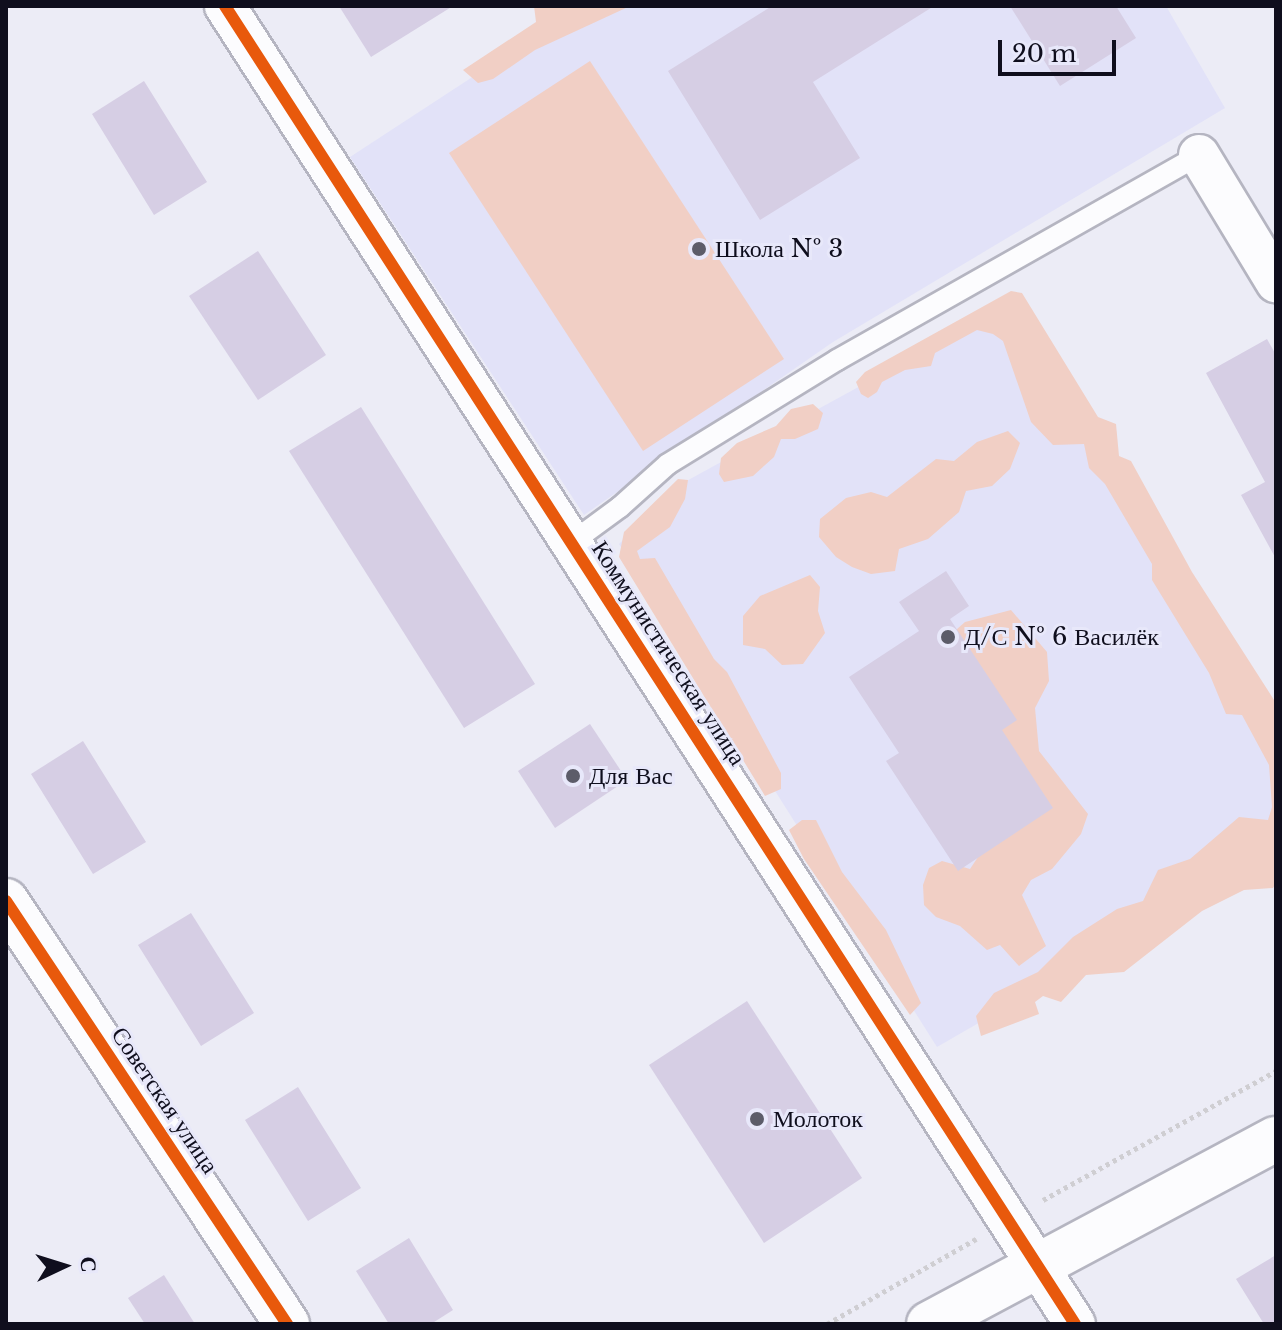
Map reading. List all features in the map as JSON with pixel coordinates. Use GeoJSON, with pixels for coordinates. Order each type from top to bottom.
{"type":"FeatureCollection","features":[{"type":"Feature","properties":{"kind":"street","name":"Коммунистическая улица"},"geometry":{"type":"LineString","coordinates":[[225,6],[1075,1324]]}},
{"type":"Feature","properties":{"kind":"street"},"geometry":{"type":"LineString","coordinates":[[1199,155],[1276,282]]}},
{"type":"Feature","properties":{"kind":"street","name":"Советская улица"},"geometry":{"type":"LineString","coordinates":[[6,901],[287,1324]]}},
{"type":"Feature","properties":{"kind":"street"},"geometry":{"type":"LineString","coordinates":[[929,1324],[1276,1139]]}},
{"type":"Feature","properties":{"kind":"lane"},"geometry":{"type":"LineString","coordinates":[[571,543],[620,507],[668,464],[837,360],[1199,155]]}},
{"type":"Feature","properties":{"kind":"path"},"geometry":{"type":"LineString","coordinates":[[827,1324],[1276,1071]]}},
{"type":"Feature","properties":{"kind":"shaded area"},"geometry":{"type":"Polygon","coordinates":[[[534,6],[628,7],[535,50],[493,79],[478,83],[463,70],[536,22],[534,6]]]}},
{"type":"Feature","properties":{"kind":"shaded area","name":"Школа № 3"},"geometry":{"type":"Polygon","coordinates":[[[581,6],[1166,6],[1225,108],[833,342],[584,515],[350,157],[581,6]]]}},
{"type":"Feature","properties":{"kind":"shaded area"},"geometry":{"type":"Polygon","coordinates":[[[590,61],[784,359],[643,451],[449,153],[590,61]]]}},
{"type":"Feature","properties":{"kind":"shaded area"},"geometry":{"type":"Polygon","coordinates":[[[1011,291],[1022,293],[1098,417],[1116,424],[1119,456],[1131,461],[1192,572],[1276,703],[1276,883],[1273,888],[1244,890],[1202,911],[1124,972],[1086,975],[1061,1002],[1043,996],[1035,1002],[1039,1014],[981,1036],[976,1016],[994,993],[1038,972],[1073,937],[1117,909],[1143,901],[1158,870],[1190,859],[1239,817],[1268,820],[1272,807],[1269,765],[1242,715],[1226,714],[1209,673],[1152,580],[1152,564],[1105,484],[1089,468],[1084,444],[1053,445],[1031,422],[1003,341],[993,334],[977,330],[935,353],[931,366],[905,370],[882,382],[877,392],[868,398],[861,394],[856,382],[865,372],[1011,291]]]}},
{"type":"Feature","properties":{"kind":"shaded area","name":"Д/С № 6 Василёк"},"geometry":{"type":"Polygon","coordinates":[[[1012,303],[1276,731],[1276,826],[1204,893],[937,1047],[619,544],[681,484],[1012,303]]]}},
{"type":"Feature","properties":{"kind":"shaded area"},"geometry":{"type":"Polygon","coordinates":[[[813,404],[823,413],[818,429],[795,439],[781,439],[774,457],[753,476],[724,482],[719,474],[721,458],[737,443],[776,426],[791,409],[813,404]]]}},
{"type":"Feature","properties":{"kind":"shaded area"},"geometry":{"type":"Polygon","coordinates":[[[1008,431],[1020,443],[1010,469],[992,486],[966,491],[959,512],[928,539],[899,549],[895,571],[871,574],[852,567],[836,557],[819,537],[820,519],[846,498],[871,492],[887,497],[936,459],[954,461],[977,442],[1008,431]]]}},
{"type":"Feature","properties":{"kind":"shaded area"},"geometry":{"type":"Polygon","coordinates":[[[678,479],[688,480],[685,499],[670,527],[637,551],[640,559],[655,558],[714,659],[727,672],[781,773],[781,789],[765,796],[619,557],[624,532],[678,479]]]}},
{"type":"Feature","properties":{"kind":"shaded area"},"geometry":{"type":"Polygon","coordinates":[[[810,575],[820,587],[818,611],[825,633],[803,664],[782,665],[765,649],[743,645],[743,616],[760,596],[810,575]]]}},
{"type":"Feature","properties":{"kind":"shaded area"},"geometry":{"type":"Polygon","coordinates":[[[1011,610],[1047,652],[1049,681],[1035,708],[1039,751],[1088,814],[1081,834],[1052,869],[1031,880],[1022,895],[1046,946],[1019,966],[1000,945],[987,950],[960,926],[936,917],[924,905],[923,885],[929,868],[942,861],[970,869],[986,845],[940,644],[965,622],[1011,610]]]}},
{"type":"Feature","properties":{"kind":"shaded area"},"geometry":{"type":"Polygon","coordinates":[[[802,820],[816,820],[842,872],[886,930],[921,1003],[910,1015],[804,859],[789,830],[802,820]]]}},
{"type":"Feature","properties":{"kind":"building"},"geometry":{"type":"Polygon","coordinates":[[[339,6],[453,6],[371,57],[339,6]]]}},
{"type":"Feature","properties":{"kind":"building"},"geometry":{"type":"Polygon","coordinates":[[[772,6],[934,6],[813,82],[860,158],[760,220],[668,71],[772,6]]]}},
{"type":"Feature","properties":{"kind":"building"},"geometry":{"type":"Polygon","coordinates":[[[1010,6],[1116,6],[1136,38],[1060,86],[1010,6]]]}},
{"type":"Feature","properties":{"kind":"building"},"geometry":{"type":"Polygon","coordinates":[[[144,81],[207,182],[154,215],[92,114],[144,81]]]}},
{"type":"Feature","properties":{"kind":"building"},"geometry":{"type":"Polygon","coordinates":[[[258,251],[326,355],[258,400],[189,296],[258,251]]]}},
{"type":"Feature","properties":{"kind":"building"},"geometry":{"type":"Polygon","coordinates":[[[1267,339],[1276,355],[1276,559],[1241,495],[1265,482],[1206,373],[1267,339]]]}},
{"type":"Feature","properties":{"kind":"building"},"geometry":{"type":"Polygon","coordinates":[[[361,407],[535,684],[464,728],[289,451],[361,407]]]}},
{"type":"Feature","properties":{"kind":"building"},"geometry":{"type":"Polygon","coordinates":[[[946,571],[969,606],[950,619],[1017,720],[1002,730],[1053,808],[958,871],[886,761],[899,753],[849,677],[919,631],[899,602],[946,571]]]}},
{"type":"Feature","properties":{"kind":"building","name":"Для Вас"},"geometry":{"type":"Polygon","coordinates":[[[590,724],[627,780],[555,828],[518,771],[590,724]]]}},
{"type":"Feature","properties":{"kind":"building"},"geometry":{"type":"Polygon","coordinates":[[[83,741],[146,842],[93,874],[31,774],[83,741]]]}},
{"type":"Feature","properties":{"kind":"building"},"geometry":{"type":"Polygon","coordinates":[[[191,913],[254,1013],[201,1046],[138,945],[191,913]]]}},
{"type":"Feature","properties":{"kind":"building"},"geometry":{"type":"Polygon","coordinates":[[[747,1001],[862,1178],[764,1243],[649,1065],[747,1001]]]}},
{"type":"Feature","properties":{"kind":"building"},"geometry":{"type":"Polygon","coordinates":[[[298,1087],[361,1188],[308,1221],[245,1120],[298,1087]]]}},
{"type":"Feature","properties":{"kind":"building"},"geometry":{"type":"Polygon","coordinates":[[[409,1238],[453,1310],[431,1324],[389,1324],[356,1271],[409,1238]]]}},
{"type":"Feature","properties":{"kind":"building"},"geometry":{"type":"Polygon","coordinates":[[[1276,1255],[1276,1324],[1264,1324],[1236,1279],[1276,1255]]]}},
{"type":"Feature","properties":{"kind":"building"},"geometry":{"type":"Polygon","coordinates":[[[164,1275],[195,1324],[145,1324],[128,1298],[164,1275]]]}},
{"type":"Feature","properties":{"kind":"cycle path"},"geometry":{"type":"LineString","coordinates":[[225,6],[1075,1324]]}},
{"type":"Feature","properties":{"kind":"cycle path"},"geometry":{"type":"LineString","coordinates":[[6,901],[287,1324]]}},
{"type":"Feature","properties":{"kind":"place","name":"Школа № 3"},"geometry":{"type":"Point","coordinates":[699,249]}},
{"type":"Feature","properties":{"kind":"place","name":"Д/С № 6 Василёк"},"geometry":{"type":"Point","coordinates":[948,637]}},
{"type":"Feature","properties":{"kind":"place","name":"Для Вас"},"geometry":{"type":"Point","coordinates":[573,776]}},
{"type":"Feature","properties":{"kind":"place","name":"Молоток"},"geometry":{"type":"Point","coordinates":[757,1119]}}]}
